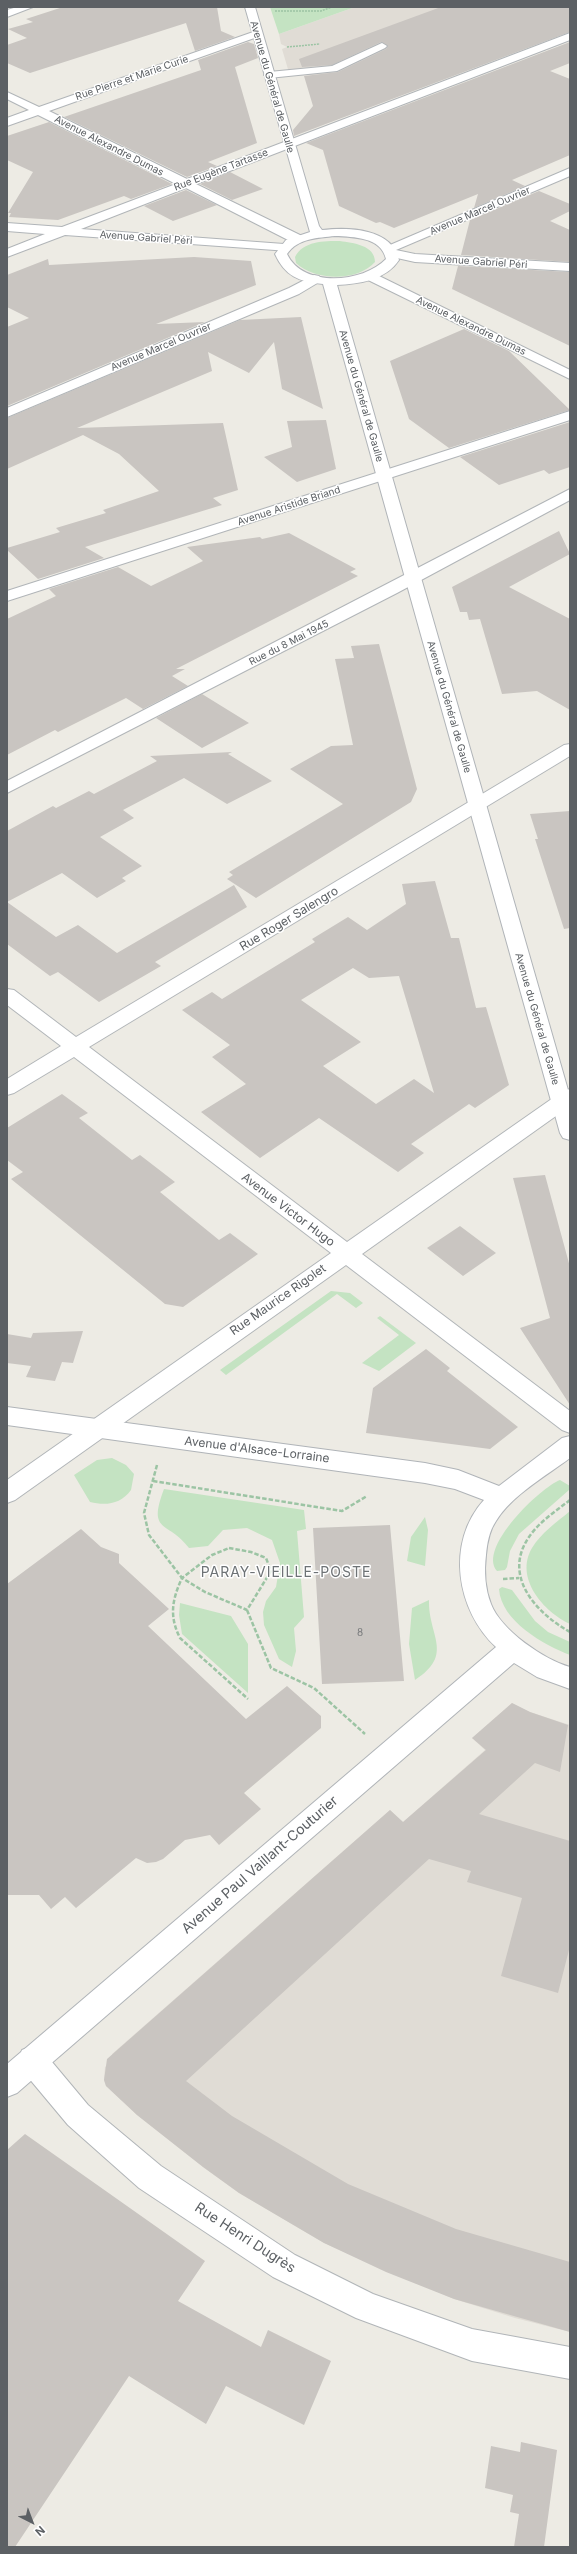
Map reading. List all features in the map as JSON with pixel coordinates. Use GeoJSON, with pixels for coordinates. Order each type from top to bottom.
{"type":"FeatureCollection","features":[{"type":"Feature","properties":{"kind":"street"},"geometry":{"type":"LineString","coordinates":[[7,14],[28,7]]}},
{"type":"Feature","properties":{"kind":"street","name":"Avenue du Général de Gaulle"},"geometry":{"type":"LineString","coordinates":[[250,7],[256,34],[262,48],[288,144],[313,226],[318,234]]}},
{"type":"Feature","properties":{"kind":"street","name":"Rue Pierre et Marie Curie"},"geometry":{"type":"LineString","coordinates":[[7,122],[256,34]]}},
{"type":"Feature","properties":{"kind":"street","name":"Rue Eugène Tartasse"},"geometry":{"type":"LineString","coordinates":[[7,253],[570,36]]}},
{"type":"Feature","properties":{"kind":"street","name":"Avenue Alexandre Dumas"},"geometry":{"type":"LineString","coordinates":[[7,95],[297,239]]}},
{"type":"Feature","properties":{"kind":"street","name":"Avenue Marcel Ouvrier"},"geometry":{"type":"LineString","coordinates":[[391,251],[570,172]]}},
{"type":"Feature","properties":{"kind":"street","name":"Avenue Gabriel Péri"},"geometry":{"type":"LineString","coordinates":[[7,227],[284,248]]}},
{"type":"Feature","properties":{"kind":"street","name":"Avenue Gabriel Péri"},"geometry":{"type":"LineString","coordinates":[[297,239],[318,234],[352,233],[374,239],[391,251],[415,258],[570,268]]}},
{"type":"Feature","properties":{"kind":"street"},"geometry":{"type":"LineString","coordinates":[[297,239],[284,248],[281,254],[282,262],[289,269],[322,280],[354,280],[371,276],[389,266],[393,260],[391,251]]}},
{"type":"Feature","properties":{"kind":"street","name":"Avenue Alexandre Dumas"},"geometry":{"type":"LineString","coordinates":[[371,276],[570,375]]}},
{"type":"Feature","properties":{"kind":"street","name":"Avenue du Général de Gaulle"},"geometry":{"type":"LineString","coordinates":[[322,280],[384,476],[476,806],[565,1099],[570,1133]]}},
{"type":"Feature","properties":{"kind":"street","name":"Avenue Marcel Ouvrier"},"geometry":{"type":"LineString","coordinates":[[7,413],[322,280]]}},
{"type":"Feature","properties":{"kind":"street","name":"Avenue Aristide Briand"},"geometry":{"type":"LineString","coordinates":[[7,596],[570,415]]}},
{"type":"Feature","properties":{"kind":"street","name":"Rue du 8 Mai 1945"},"geometry":{"type":"LineString","coordinates":[[7,788],[412,578],[570,494]]}},
{"type":"Feature","properties":{"kind":"street","name":"Rue Roger Salengro"},"geometry":{"type":"LineString","coordinates":[[7,1088],[570,749]]}},
{"type":"Feature","properties":{"kind":"street","name":"Avenue Victor Hugo"},"geometry":{"type":"LineString","coordinates":[[7,996],[570,1424]]}},
{"type":"Feature","properties":{"kind":"street","name":"Rue Maurice Rigolet"},"geometry":{"type":"LineString","coordinates":[[7,1493],[345,1252],[565,1099]]}},
{"type":"Feature","properties":{"kind":"street","name":"Avenue d'Alsace-Lorraine"},"geometry":{"type":"LineString","coordinates":[[7,1416],[425,1473],[458,1480],[503,1498]]}},
{"type":"Feature","properties":{"kind":"street"},"geometry":{"type":"LineString","coordinates":[[570,1444],[503,1498],[488,1512],[478,1529],[474,1552],[474,1580],[483,1614],[496,1631],[539,1666],[570,1678]]}},
{"type":"Feature","properties":{"kind":"street","name":"Avenue Paul Vaillant-Couturier"},"geometry":{"type":"LineString","coordinates":[[7,2082],[514,1647]]}},
{"type":"Feature","properties":{"kind":"street","name":"Rue Henri Dugrès"},"geometry":{"type":"LineString","coordinates":[[32,2060],[78,2115],[144,2172],[284,2266],[368,2307],[472,2345],[570,2363]]}},
{"type":"Feature","properties":{"kind":"lane"},"geometry":{"type":"LineString","coordinates":[[269,74],[334,69],[382,46]]}},
{"type":"Feature","properties":{"kind":"path"},"geometry":{"type":"LineString","coordinates":[[270,10],[321,11],[332,7]]}},
{"type":"Feature","properties":{"kind":"path"},"geometry":{"type":"LineString","coordinates":[[262,48],[320,44]]}},
{"type":"Feature","properties":{"kind":"path"},"geometry":{"type":"LineString","coordinates":[[164,1438],[144,1513],[149,1535],[182,1578],[205,1592],[247,1610],[271,1668],[314,1688],[388,1755]]}},
{"type":"Feature","properties":{"kind":"path"},"geometry":{"type":"LineString","coordinates":[[153,1481],[342,1512],[366,1495],[373,1496]]}},
{"type":"Feature","properties":{"kind":"path"},"geometry":{"type":"LineString","coordinates":[[570,1500],[529,1538],[520,1555],[519,1578],[526,1593],[546,1619],[570,1632]]}},
{"type":"Feature","properties":{"kind":"path"},"geometry":{"type":"LineString","coordinates":[[247,1610],[271,1571],[266,1558],[244,1548],[220,1549],[182,1578],[172,1597],[173,1626],[180,1638],[248,1699]]}},
{"type":"Feature","properties":{"kind":"shaded area"},"geometry":{"type":"Polygon","coordinates":[[[355,7],[490,7],[395,47],[356,73],[290,76],[282,49],[287,47],[281,44],[279,34],[355,7]]]}},
{"type":"Feature","properties":{"kind":"shaded area"},"geometry":{"type":"Polygon","coordinates":[[[512,1703],[530,1712],[570,1725],[570,2332],[515,2318],[454,2299],[324,2243],[239,2193],[203,2167],[137,2115],[106,2086],[104,2080],[105,2067],[115,2057],[112,2054],[390,1810],[403,1822],[485,1750],[472,1738],[512,1703]]]}},
{"type":"Feature","properties":{"kind":"green space"},"geometry":{"type":"Polygon","coordinates":[[[270,7],[355,7],[279,34],[270,7]]]}},
{"type":"Feature","properties":{"kind":"green space"},"geometry":{"type":"Polygon","coordinates":[[[327,241],[340,241],[357,244],[367,248],[374,256],[375,262],[367,269],[358,273],[336,277],[314,273],[304,269],[296,263],[295,257],[303,248],[309,245],[327,241]]]}},
{"type":"Feature","properties":{"kind":"green space"},"geometry":{"type":"Polygon","coordinates":[[[331,1291],[350,1293],[363,1303],[356,1308],[337,1294],[226,1375],[220,1370],[331,1291]]]}},
{"type":"Feature","properties":{"kind":"green space"},"geometry":{"type":"Polygon","coordinates":[[[380,1316],[416,1343],[379,1371],[362,1363],[399,1335],[377,1318],[380,1316]]]}},
{"type":"Feature","properties":{"kind":"green space"},"geometry":{"type":"Polygon","coordinates":[[[112,1458],[126,1465],[134,1474],[131,1490],[123,1498],[113,1503],[102,1504],[90,1502],[74,1475],[97,1460],[112,1458]]]}},
{"type":"Feature","properties":{"kind":"green space"},"geometry":{"type":"Polygon","coordinates":[[[560,1480],[570,1486],[569,1490],[519,1534],[510,1551],[507,1567],[505,1570],[497,1571],[493,1561],[496,1548],[503,1534],[526,1506],[539,1494],[560,1480]]]}},
{"type":"Feature","properties":{"kind":"green space"},"geometry":{"type":"Polygon","coordinates":[[[164,1489],[304,1510],[306,1529],[297,1531],[304,1617],[294,1628],[296,1651],[292,1667],[279,1659],[264,1625],[263,1612],[266,1601],[276,1587],[280,1563],[272,1540],[247,1528],[223,1530],[208,1546],[189,1548],[174,1533],[162,1525],[159,1520],[159,1503],[164,1489]]]}},
{"type":"Feature","properties":{"kind":"green space"},"geometry":{"type":"Polygon","coordinates":[[[570,1511],[570,1624],[560,1619],[542,1603],[534,1593],[529,1582],[527,1559],[532,1548],[540,1537],[570,1511]]]}},
{"type":"Feature","properties":{"kind":"green space"},"geometry":{"type":"Polygon","coordinates":[[[425,1517],[428,1530],[425,1566],[407,1561],[411,1537],[425,1517]]]}},
{"type":"Feature","properties":{"kind":"green space"},"geometry":{"type":"Polygon","coordinates":[[[502,1587],[512,1590],[535,1621],[548,1632],[570,1642],[570,1655],[548,1645],[515,1621],[507,1611],[502,1601],[499,1589],[502,1587]]]}},
{"type":"Feature","properties":{"kind":"green space"},"geometry":{"type":"Polygon","coordinates":[[[429,1600],[430,1613],[437,1644],[437,1653],[434,1662],[427,1671],[415,1680],[409,1644],[412,1608],[429,1600]]]}},
{"type":"Feature","properties":{"kind":"green space"},"geometry":{"type":"Polygon","coordinates":[[[180,1603],[231,1616],[248,1644],[248,1693],[182,1634],[179,1615],[180,1603]]]}},
{"type":"Feature","properties":{"kind":"building"},"geometry":{"type":"Polygon","coordinates":[[[63,7],[217,7],[221,31],[235,37],[195,51],[186,23],[30,73],[7,63],[7,45],[27,38],[8,29],[33,22],[26,19],[63,7]]]}},
{"type":"Feature","properties":{"kind":"building"},"geometry":{"type":"Polygon","coordinates":[[[441,7],[570,7],[570,32],[294,136],[293,130],[313,106],[304,76],[338,72],[386,49],[388,46],[381,42],[332,65],[302,67],[299,59],[441,7]]]}},
{"type":"Feature","properties":{"kind":"building"},"geometry":{"type":"Polygon","coordinates":[[[248,42],[254,44],[258,58],[235,67],[257,143],[208,162],[217,166],[187,177],[64,117],[201,70],[198,60],[248,42]]]}},
{"type":"Feature","properties":{"kind":"building"},"geometry":{"type":"Polygon","coordinates":[[[570,42],[570,63],[550,71],[570,79],[570,155],[512,180],[525,186],[474,208],[478,194],[394,228],[380,222],[376,223],[339,206],[323,150],[306,143],[570,42]]]}},
{"type":"Feature","properties":{"kind":"building"},"geometry":{"type":"Polygon","coordinates":[[[49,122],[172,184],[131,199],[124,196],[58,220],[9,217],[11,213],[8,213],[33,172],[7,160],[7,136],[49,122]]]}},
{"type":"Feature","properties":{"kind":"building"},"geometry":{"type":"Polygon","coordinates":[[[230,172],[263,189],[232,200],[200,184],[230,172]]]}},
{"type":"Feature","properties":{"kind":"building"},"geometry":{"type":"Polygon","coordinates":[[[186,190],[217,205],[173,221],[144,206],[186,190]]]}},
{"type":"Feature","properties":{"kind":"building"},"geometry":{"type":"Polygon","coordinates":[[[539,191],[570,204],[570,211],[550,221],[570,230],[570,262],[461,255],[470,220],[539,191]]]}},
{"type":"Feature","properties":{"kind":"building"},"geometry":{"type":"Polygon","coordinates":[[[194,257],[251,261],[256,285],[156,324],[205,322],[7,406],[7,327],[29,318],[7,307],[7,275],[48,259],[49,265],[194,257]]]}},
{"type":"Feature","properties":{"kind":"building"},"geometry":{"type":"Polygon","coordinates":[[[458,266],[570,272],[570,346],[452,289],[458,266]]]}},
{"type":"Feature","properties":{"kind":"building"},"geometry":{"type":"Polygon","coordinates":[[[301,317],[323,409],[282,389],[274,342],[249,373],[208,352],[212,371],[77,428],[223,423],[238,490],[213,498],[222,505],[85,547],[104,558],[38,579],[7,550],[7,548],[60,532],[56,528],[106,513],[103,510],[159,491],[119,454],[83,435],[7,469],[7,418],[240,320],[301,317]]]}},
{"type":"Feature","properties":{"kind":"building"},"geometry":{"type":"Polygon","coordinates":[[[464,329],[509,351],[570,410],[449,448],[409,419],[390,361],[464,329]]]}},
{"type":"Feature","properties":{"kind":"building"},"geometry":{"type":"Polygon","coordinates":[[[326,420],[336,469],[297,482],[264,457],[292,447],[287,421],[326,420]]]}},
{"type":"Feature","properties":{"kind":"building"},"geometry":{"type":"Polygon","coordinates":[[[570,422],[570,467],[549,474],[544,470],[499,485],[460,457],[570,422]]]}},
{"type":"Feature","properties":{"kind":"building"},"geometry":{"type":"Polygon","coordinates":[[[559,531],[570,554],[509,587],[570,619],[570,710],[537,691],[502,694],[480,619],[469,620],[467,612],[460,612],[452,587],[559,531]]]}},
{"type":"Feature","properties":{"kind":"building"},"geometry":{"type":"Polygon","coordinates":[[[289,533],[356,569],[350,572],[358,576],[176,669],[185,669],[172,676],[188,686],[143,709],[126,698],[58,732],[55,730],[7,755],[7,619],[56,596],[49,589],[118,567],[151,586],[203,561],[187,547],[260,537],[262,539],[289,533]]]}},
{"type":"Feature","properties":{"kind":"building"},"geometry":{"type":"Polygon","coordinates":[[[379,644],[417,789],[411,802],[256,898],[227,879],[233,875],[229,872],[343,804],[290,769],[331,746],[353,745],[335,659],[354,658],[351,646],[379,644]]]}},
{"type":"Feature","properties":{"kind":"building"},"geometry":{"type":"Polygon","coordinates":[[[202,694],[249,723],[202,748],[156,718],[202,694]]]}},
{"type":"Feature","properties":{"kind":"building"},"geometry":{"type":"Polygon","coordinates":[[[232,752],[228,754],[272,781],[227,804],[184,778],[123,810],[134,818],[100,837],[142,866],[122,878],[126,881],[97,898],[62,873],[7,902],[7,831],[53,806],[56,808],[89,791],[94,794],[157,761],[150,756],[232,752]]]}},
{"type":"Feature","properties":{"kind":"building"},"geometry":{"type":"Polygon","coordinates":[[[570,811],[570,928],[564,929],[535,839],[538,839],[530,814],[570,811]]]}},
{"type":"Feature","properties":{"kind":"building"},"geometry":{"type":"Polygon","coordinates":[[[435,881],[451,938],[459,938],[476,1008],[486,1007],[509,1085],[475,1108],[469,1104],[411,1144],[424,1153],[398,1172],[319,1118],[260,1158],[201,1112],[246,1084],[212,1057],[230,1045],[182,1010],[212,992],[222,999],[315,942],[312,939],[348,917],[367,930],[406,904],[402,884],[435,881]],[[353,968],[301,1000],[361,1042],[323,1066],[376,1104],[414,1079],[434,1093],[399,976],[369,978],[353,968]]]}},
{"type":"Feature","properties":{"kind":"building"},"geometry":{"type":"Polygon","coordinates":[[[234,885],[247,907],[155,962],[161,966],[99,1002],[58,972],[50,976],[7,944],[7,902],[56,937],[78,925],[117,953],[234,885]]]}},
{"type":"Feature","properties":{"kind":"building"},"geometry":{"type":"Polygon","coordinates":[[[62,1094],[88,1113],[79,1118],[132,1160],[140,1155],[175,1182],[160,1192],[219,1240],[230,1233],[258,1254],[183,1307],[165,1304],[11,1179],[23,1172],[7,1160],[7,1128],[62,1094]]]}},
{"type":"Feature","properties":{"kind":"building"},"geometry":{"type":"Polygon","coordinates":[[[545,1175],[570,1267],[570,1405],[520,1328],[550,1318],[513,1178],[545,1175]]]}},
{"type":"Feature","properties":{"kind":"building"},"geometry":{"type":"Polygon","coordinates":[[[460,1226],[496,1253],[463,1276],[427,1248],[460,1226]]]}},
{"type":"Feature","properties":{"kind":"building"},"geometry":{"type":"Polygon","coordinates":[[[83,1331],[73,1363],[62,1362],[55,1381],[26,1377],[31,1366],[7,1363],[7,1334],[31,1338],[33,1333],[83,1331]]]}},
{"type":"Feature","properties":{"kind":"building"},"geometry":{"type":"Polygon","coordinates":[[[426,1349],[450,1368],[447,1371],[518,1427],[490,1449],[366,1433],[373,1388],[426,1349]]]}},
{"type":"Feature","properties":{"kind":"building"},"geometry":{"type":"Polygon","coordinates":[[[390,1525],[404,1681],[322,1684],[313,1528],[390,1525]]]}},
{"type":"Feature","properties":{"kind":"building"},"geometry":{"type":"Polygon","coordinates":[[[81,1529],[101,1547],[119,1554],[119,1563],[169,1609],[148,1626],[246,1719],[287,1686],[321,1716],[321,1728],[244,1793],[261,1809],[219,1845],[210,1835],[185,1840],[163,1859],[156,1862],[147,1863],[136,1858],[76,1908],[65,1897],[51,1909],[39,1895],[7,1895],[7,1584],[81,1529]]]}},
{"type":"Feature","properties":{"kind":"building"},"geometry":{"type":"Polygon","coordinates":[[[512,1703],[530,1712],[568,1725],[560,1772],[535,1763],[479,1814],[570,1841],[570,1946],[558,1993],[501,1976],[522,1898],[467,1882],[471,1871],[429,1859],[186,2081],[232,2116],[348,2184],[456,2229],[570,2262],[570,2332],[454,2299],[386,2272],[324,2243],[239,2193],[203,2167],[137,2115],[106,2086],[104,2080],[107,2059],[390,1810],[403,1822],[486,1750],[472,1738],[512,1703]]]}},
{"type":"Feature","properties":{"kind":"building"},"geometry":{"type":"Polygon","coordinates":[[[25,2134],[205,2261],[178,2301],[261,2347],[268,2330],[331,2361],[304,2425],[226,2386],[206,2424],[129,2376],[15,2547],[7,2547],[7,2150],[25,2134]]]}},
{"type":"Feature","properties":{"kind":"building"},"geometry":{"type":"Polygon","coordinates":[[[521,2442],[557,2450],[544,2547],[514,2547],[519,2514],[510,2512],[513,2495],[485,2488],[491,2446],[520,2452],[521,2442]]]}},
{"type":"Feature","properties":{"kind":"district","name":"PARAY-VIEILLE-POSTE"},"geometry":{"type":"Point","coordinates":[286,1573]}}]}
